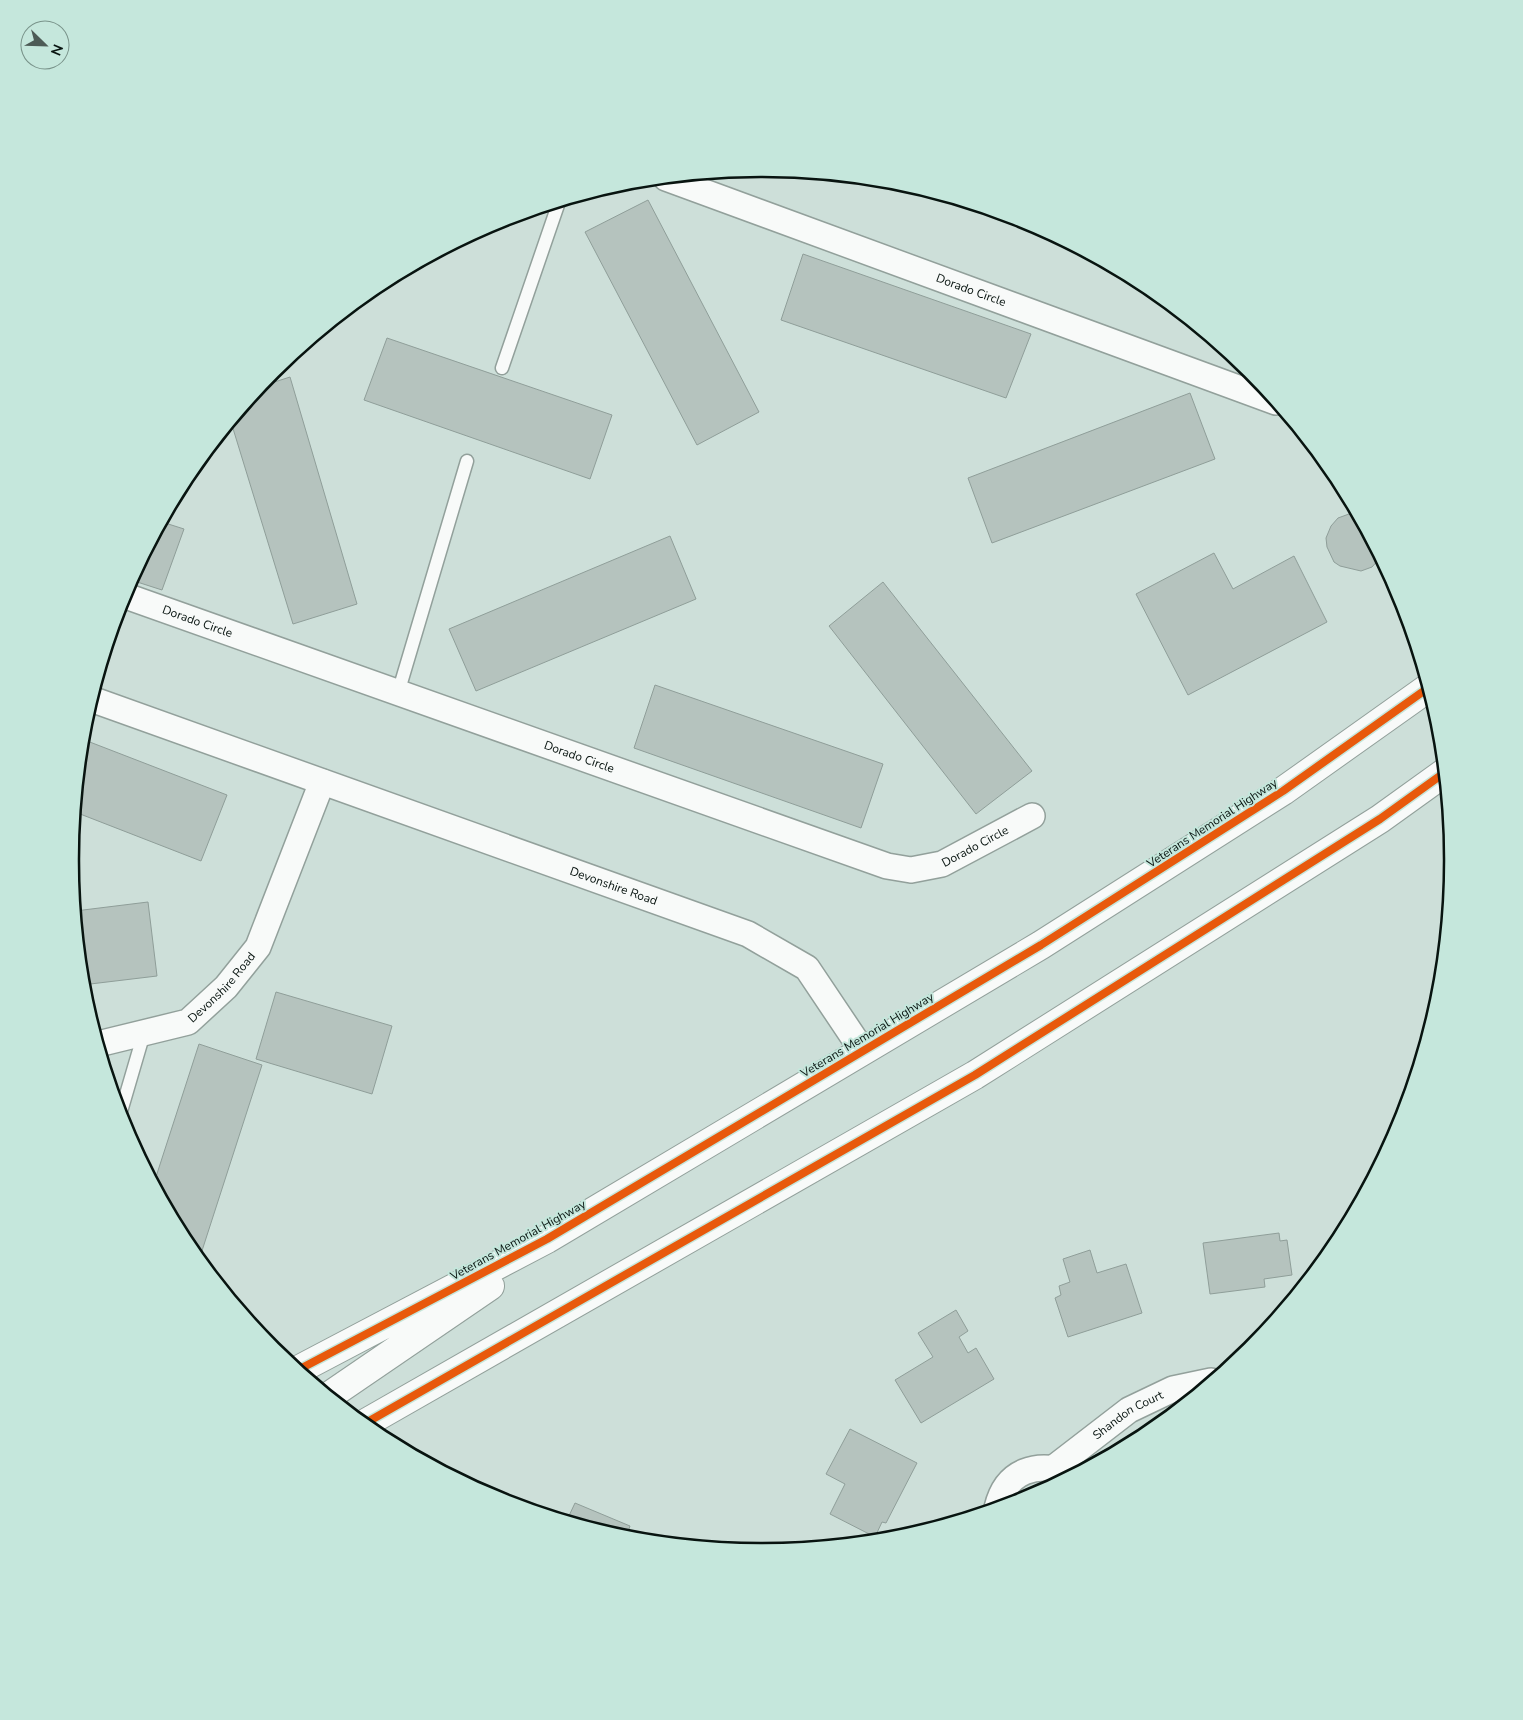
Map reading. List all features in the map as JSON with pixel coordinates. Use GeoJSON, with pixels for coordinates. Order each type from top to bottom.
{"type":"FeatureCollection","features":[{"type":"Feature","properties":{"kind":"highway","name":"Veterans Memorial Highway"},"geometry":{"type":"LineString","coordinates":[[304,1367],[547,1239],[1041,945],[1283,791],[1423,692]]}},
{"type":"Feature","properties":{"kind":"highway"},"geometry":{"type":"LineString","coordinates":[[371,1420],[974,1075],[1380,819],[1439,777]]}},
{"type":"Feature","properties":{"kind":"highway"},"geometry":{"type":"LineString","coordinates":[[334,1392],[638,1184]]}},
{"type":"Feature","properties":{"kind":"street","name":"Dorado Circle"},"geometry":{"type":"LineString","coordinates":[[678,182],[1263,397]]}},
{"type":"Feature","properties":{"kind":"street","name":"Dorado Circle"},"geometry":{"type":"LineString","coordinates":[[131,598],[887,866],[911,870],[942,864],[1032,816]]}},
{"type":"Feature","properties":{"kind":"street","name":"Devonshire Road"},"geometry":{"type":"LineString","coordinates":[[98,701],[748,934],[808,968],[862,1050]]}},
{"type":"Feature","properties":{"kind":"street","name":"Devonshire Road"},"geometry":{"type":"LineString","coordinates":[[104,1043],[188,1022],[226,987],[258,947],[322,782]]}},
{"type":"Feature","properties":{"kind":"street","name":"Shandon Court"},"geometry":{"type":"LineString","coordinates":[[999,1500],[1008,1483],[1022,1473],[1038,1467],[1063,1471],[1129,1410],[1174,1388],[1200,1383]]}},
{"type":"Feature","properties":{"kind":"lane"},"geometry":{"type":"LineString","coordinates":[[502,368],[557,209]]}},
{"type":"Feature","properties":{"kind":"lane"},"geometry":{"type":"LineString","coordinates":[[398,693],[467,461]]}},
{"type":"Feature","properties":{"kind":"lane"},"geometry":{"type":"LineString","coordinates":[[124,1102],[144,1033]]}},
{"type":"Feature","properties":{"kind":"building"},"geometry":{"type":"Polygon","coordinates":[[[648,200],[759,412],[697,445],[585,232],[648,200]]]}},
{"type":"Feature","properties":{"kind":"building"},"geometry":{"type":"Polygon","coordinates":[[[803,254],[1031,334],[1006,398],[781,320],[803,254]]]}},
{"type":"Feature","properties":{"kind":"building"},"geometry":{"type":"Polygon","coordinates":[[[387,338],[612,415],[590,479],[364,400],[387,338]]]}},
{"type":"Feature","properties":{"kind":"building"},"geometry":{"type":"Polygon","coordinates":[[[290,377],[357,604],[293,624],[233,428],[274,382],[290,377]]]}},
{"type":"Feature","properties":{"kind":"building"},"geometry":{"type":"Polygon","coordinates":[[[1190,393],[1215,459],[992,543],[968,478],[1190,393]]]}},
{"type":"Feature","properties":{"kind":"building"},"geometry":{"type":"Polygon","coordinates":[[[1350,514],[1376,563],[1372,567],[1361,571],[1340,566],[1334,562],[1327,547],[1326,538],[1331,526],[1338,518],[1350,514]]]}},
{"type":"Feature","properties":{"kind":"building"},"geometry":{"type":"Polygon","coordinates":[[[167,524],[184,529],[162,590],[138,582],[167,524]]]}},
{"type":"Feature","properties":{"kind":"building"},"geometry":{"type":"Polygon","coordinates":[[[670,536],[696,599],[476,691],[449,629],[670,536]]]}},
{"type":"Feature","properties":{"kind":"building"},"geometry":{"type":"Polygon","coordinates":[[[1214,553],[1233,589],[1294,556],[1327,622],[1188,695],[1136,594],[1214,553]]]}},
{"type":"Feature","properties":{"kind":"building"},"geometry":{"type":"Polygon","coordinates":[[[883,582],[1032,771],[976,814],[829,626],[883,582]]]}},
{"type":"Feature","properties":{"kind":"building"},"geometry":{"type":"Polygon","coordinates":[[[655,685],[883,764],[861,828],[634,748],[655,685]]]}},
{"type":"Feature","properties":{"kind":"building"},"geometry":{"type":"Polygon","coordinates":[[[90,742],[227,795],[201,861],[80,814],[90,742]]]}},
{"type":"Feature","properties":{"kind":"building"},"geometry":{"type":"Polygon","coordinates":[[[148,902],[157,976],[91,984],[81,910],[148,902]]]}},
{"type":"Feature","properties":{"kind":"building"},"geometry":{"type":"Polygon","coordinates":[[[276,992],[392,1026],[372,1094],[256,1059],[276,992]]]}},
{"type":"Feature","properties":{"kind":"building"},"geometry":{"type":"Polygon","coordinates":[[[199,1044],[262,1065],[202,1250],[170,1201],[156,1176],[199,1044]]]}},
{"type":"Feature","properties":{"kind":"building"},"geometry":{"type":"Polygon","coordinates":[[[1279,1233],[1280,1241],[1287,1240],[1292,1275],[1264,1279],[1265,1287],[1210,1294],[1203,1243],[1279,1233]]]}},
{"type":"Feature","properties":{"kind":"building"},"geometry":{"type":"Polygon","coordinates":[[[1090,1250],[1097,1273],[1126,1264],[1142,1313],[1068,1337],[1055,1298],[1061,1295],[1059,1286],[1070,1282],[1063,1259],[1090,1250]]]}},
{"type":"Feature","properties":{"kind":"building"},"geometry":{"type":"Polygon","coordinates":[[[956,1310],[968,1331],[959,1337],[968,1353],[976,1348],[994,1379],[921,1423],[895,1380],[933,1357],[918,1333],[956,1310]]]}},
{"type":"Feature","properties":{"kind":"building"},"geometry":{"type":"Polygon","coordinates":[[[850,1429],[917,1463],[886,1523],[882,1522],[877,1533],[869,1534],[830,1514],[845,1484],[826,1474],[850,1429]]]}},
{"type":"Feature","properties":{"kind":"building"},"geometry":{"type":"Polygon","coordinates":[[[575,1503],[630,1526],[628,1530],[570,1515],[575,1503]]]}},
{"type":"Feature","properties":{"kind":"cycle path"},"geometry":{"type":"LineString","coordinates":[[304,1367],[547,1239],[1041,945],[1283,791],[1423,692]]}},
{"type":"Feature","properties":{"kind":"cycle path"},"geometry":{"type":"LineString","coordinates":[[371,1420],[975,1075],[1380,819],[1439,777]]}}]}
